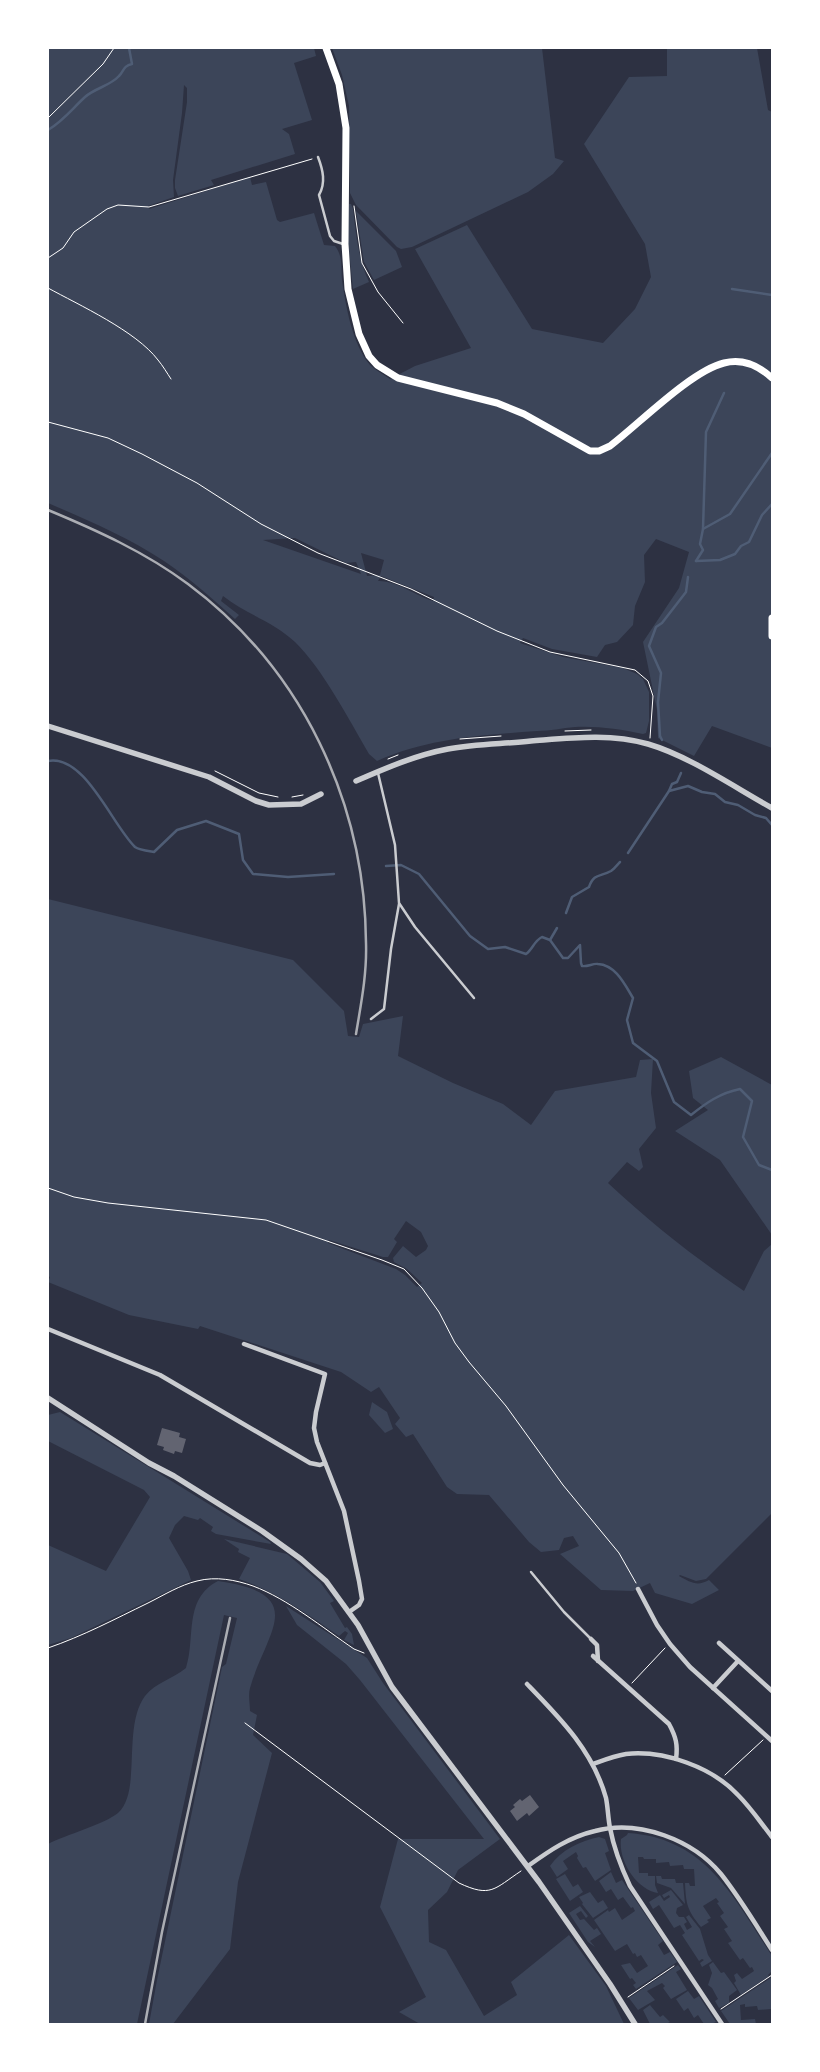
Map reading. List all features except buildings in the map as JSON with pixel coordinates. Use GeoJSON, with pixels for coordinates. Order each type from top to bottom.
{"type":"FeatureCollection","features":[{"type":"Feature","properties":{"kind":"main road"},"geometry":{"type":"LineString","coordinates":[[326,48],[340,84],[346,128],[345,244],[348,289],[363,345],[377,365],[398,378],[497,403],[524,414],[590,451],[599,451],[610,446],[693,379],[714,366],[731,362],[746,363],[761,369],[772,378]]}},
{"type":"Feature","properties":{"kind":"main road"},"geometry":{"type":"LineString","coordinates":[[772,618],[772,636]]}},
{"type":"Feature","properties":{"kind":"street"},"geometry":{"type":"LineString","coordinates":[[48,726],[215,779],[256,801],[269,805],[301,804],[321,794]]}},
{"type":"Feature","properties":{"kind":"street"},"geometry":{"type":"LineString","coordinates":[[356,781],[424,755],[474,745],[582,736],[618,738],[642,742],[667,750],[772,808]]}},
{"type":"Feature","properties":{"kind":"street"},"geometry":{"type":"LineString","coordinates":[[48,1329],[160,1375],[191,1391],[310,1463],[325,1463]]}},
{"type":"Feature","properties":{"kind":"street"},"geometry":{"type":"LineString","coordinates":[[244,1344],[325,1374],[314,1428],[317,1442],[344,1511],[359,1580],[362,1599],[359,1605],[350,1612]]}},
{"type":"Feature","properties":{"kind":"street"},"geometry":{"type":"LineString","coordinates":[[48,1398],[281,1544],[320,1575],[350,1612],[392,1687],[528,1866],[610,1984],[635,2024]]}},
{"type":"Feature","properties":{"kind":"street"},"geometry":{"type":"LineString","coordinates":[[638,1588],[657,1625],[670,1644],[690,1667],[772,1741]]}},
{"type":"Feature","properties":{"kind":"street"},"geometry":{"type":"LineString","coordinates":[[591,1639],[597,1645],[598,1661]]}},
{"type":"Feature","properties":{"kind":"street"},"geometry":{"type":"LineString","coordinates":[[719,1643],[772,1690]]}},
{"type":"Feature","properties":{"kind":"street"},"geometry":{"type":"LineString","coordinates":[[593,1656],[669,1724],[676,1736],[678,1748],[676,1759]]}},
{"type":"Feature","properties":{"kind":"street"},"geometry":{"type":"LineString","coordinates":[[713,1688],[738,1661]]}},
{"type":"Feature","properties":{"kind":"street"},"geometry":{"type":"LineString","coordinates":[[526,1684],[570,1730],[593,1764],[606,1798],[610,1827],[620,1866],[630,1886],[722,2024]]}},
{"type":"Feature","properties":{"kind":"street"},"geometry":{"type":"LineString","coordinates":[[593,1764],[616,1756],[635,1754],[656,1755],[676,1759],[708,1773],[738,1794],[772,1837]]}},
{"type":"Feature","properties":{"kind":"street"},"geometry":{"type":"LineString","coordinates":[[528,1866],[563,1843],[610,1827],[655,1833],[676,1840],[700,1854],[721,1873],[772,1950]]}},
{"type":"Feature","properties":{"kind":"lane"},"geometry":{"type":"LineString","coordinates":[[318,157],[324,179],[319,195],[328,230],[334,241],[338,244],[345,244]]}},
{"type":"Feature","properties":{"kind":"lane"},"geometry":{"type":"LineString","coordinates":[[371,1019],[384,1009],[399,903],[393,837],[378,772]]}},
{"type":"Feature","properties":{"kind":"lane"},"geometry":{"type":"LineString","coordinates":[[399,903],[415,927],[474,998]]}},
{"type":"Feature","properties":{"kind":"lane"},"geometry":{"type":"LineString","coordinates":[[530,1572],[564,1612],[591,1639]]}},
{"type":"Feature","properties":{"kind":"path"},"geometry":{"type":"LineString","coordinates":[[48,118],[103,64],[114,48]]}},
{"type":"Feature","properties":{"kind":"path"},"geometry":{"type":"LineString","coordinates":[[48,258],[63,248],[74,232],[107,208],[118,205],[149,207],[318,157]]}},
{"type":"Feature","properties":{"kind":"path"},"geometry":{"type":"LineString","coordinates":[[354,206],[362,263],[378,292],[403,323]]}},
{"type":"Feature","properties":{"kind":"path"},"geometry":{"type":"LineString","coordinates":[[48,288],[103,318],[140,343],[158,358],[171,379]]}},
{"type":"Feature","properties":{"kind":"path"},"geometry":{"type":"LineString","coordinates":[[48,422],[108,438],[197,483],[261,524],[318,553],[411,589],[497,631],[550,652],[635,670],[648,681],[653,696],[650,739]]}},
{"type":"Feature","properties":{"kind":"path"},"geometry":{"type":"LineString","coordinates":[[48,1188],[74,1197],[108,1203],[266,1220],[382,1260],[404,1270],[422,1288],[439,1312],[455,1343],[469,1362],[506,1406],[563,1485],[619,1553],[638,1588]]}},
{"type":"Feature","properties":{"kind":"path"},"geometry":{"type":"LineString","coordinates":[[48,1648],[90,1632],[180,1587],[212,1578],[231,1580],[262,1590],[282,1601],[359,1652],[372,1651]]}},
{"type":"Feature","properties":{"kind":"path"},"geometry":{"type":"LineString","coordinates":[[632,1684],[664,1649]]}},
{"type":"Feature","properties":{"kind":"path"},"geometry":{"type":"LineString","coordinates":[[245,1723],[459,1883],[476,1891],[486,1891],[497,1887],[528,1866]]}},
{"type":"Feature","properties":{"kind":"path"},"geometry":{"type":"LineString","coordinates":[[719,1780],[767,1736]]}},
{"type":"Feature","properties":{"kind":"path"},"geometry":{"type":"LineString","coordinates":[[627,1998],[672,1967]]}},
{"type":"Feature","properties":{"kind":"path"},"geometry":{"type":"LineString","coordinates":[[720,2010],[772,1976]]}},
{"type":"Feature","properties":{"kind":"shaded area"},"geometry":{"type":"Polygon","coordinates":[[[48,48],[314,48],[316,56],[294,63],[312,120],[282,129],[289,134],[295,154],[211,180],[214,185],[178,196],[175,180],[187,102],[187,88],[184,85],[173,180],[174,197],[148,206],[149,209],[250,177],[252,185],[266,182],[277,220],[280,222],[314,213],[324,245],[335,246],[339,254],[348,313],[354,336],[370,365],[390,379],[415,366],[471,348],[415,249],[467,225],[532,329],[603,343],[635,309],[651,277],[645,244],[584,144],[629,77],[667,76],[667,48],[757,48],[768,110],[772,112],[772,748],[712,726],[694,756],[658,738],[657,710],[643,642],[679,588],[689,552],[656,539],[644,555],[645,582],[635,606],[633,625],[617,642],[605,645],[597,657],[552,649],[523,638],[520,643],[563,657],[623,668],[637,674],[643,679],[649,692],[649,721],[646,733],[609,728],[575,727],[476,736],[416,747],[377,761],[369,754],[335,695],[315,666],[287,635],[223,596],[221,601],[239,615],[235,619],[191,581],[150,552],[107,529],[48,503],[48,48]],[[295,538],[263,540],[361,574],[356,562],[346,563],[295,538]],[[361,553],[367,576],[380,575],[384,560],[361,553]],[[381,576],[378,581],[392,583],[433,601],[434,597],[381,576]]]}},
{"type":"Feature","properties":{"kind":"shaded area"},"geometry":{"type":"Polygon","coordinates":[[[332,48],[542,48],[555,158],[564,161],[553,174],[528,192],[412,247],[401,249],[356,205],[350,193],[349,106],[342,75],[332,48]]]}},
{"type":"Feature","properties":{"kind":"shaded area"},"geometry":{"type":"Polygon","coordinates":[[[349,204],[351,204],[353,209],[356,237],[369,282],[353,289],[348,240],[349,204]]]}},
{"type":"Feature","properties":{"kind":"shaded area"},"geometry":{"type":"Polygon","coordinates":[[[356,211],[396,251],[402,267],[374,280],[364,262],[356,211]]]}},
{"type":"Feature","properties":{"kind":"shaded area"},"geometry":{"type":"Polygon","coordinates":[[[48,899],[293,960],[344,1011],[348,1036],[359,1037],[363,1024],[403,1016],[398,1056],[453,1083],[503,1104],[531,1125],[555,1091],[636,1077],[640,1060],[653,1059],[651,1093],[656,1128],[639,1149],[643,1167],[639,1171],[627,1162],[608,1183],[674,1240],[744,1291],[764,1251],[772,1244],[772,1513],[706,1579],[696,1581],[679,1576],[690,1582],[697,1583],[709,1580],[719,1590],[692,1604],[655,1593],[650,1583],[633,1591],[601,1590],[560,1554],[579,1546],[573,1536],[564,1538],[559,1550],[541,1552],[529,1542],[489,1495],[457,1494],[447,1487],[413,1434],[406,1437],[395,1424],[400,1418],[379,1387],[371,1392],[341,1372],[200,1326],[198,1329],[129,1315],[48,1282],[50,1277],[48,1276],[48,899]],[[406,1221],[394,1239],[397,1242],[388,1257],[329,1240],[328,1243],[396,1269],[417,1287],[422,1283],[407,1269],[394,1262],[393,1258],[403,1246],[416,1257],[426,1250],[428,1246],[421,1232],[406,1221]]]}},
{"type":"Feature","properties":{"kind":"shaded area"},"geometry":{"type":"Polygon","coordinates":[[[721,1057],[772,1085],[772,1235],[720,1160],[675,1131],[708,1110],[693,1098],[689,1071],[721,1057]]]}},
{"type":"Feature","properties":{"kind":"shaded area"},"geometry":{"type":"Polygon","coordinates":[[[372,1402],[387,1412],[393,1429],[385,1433],[369,1415],[372,1402]]]}},
{"type":"Feature","properties":{"kind":"shaded area"},"geometry":{"type":"Polygon","coordinates":[[[60,1412],[271,1544],[216,1534],[211,1531],[213,1527],[200,1518],[198,1520],[184,1516],[175,1525],[169,1538],[188,1571],[191,1580],[71,1638],[48,1645],[48,1545],[106,1571],[150,1497],[144,1490],[48,1441],[48,1415],[60,1412]]]}},
{"type":"Feature","properties":{"kind":"shaded area"},"geometry":{"type":"Polygon","coordinates":[[[224,1539],[287,1554],[320,1582],[334,1601],[330,1603],[345,1628],[347,1627],[352,1634],[354,1645],[344,1640],[348,1633],[345,1631],[339,1636],[279,1597],[239,1579],[250,1558],[238,1552],[239,1549],[224,1539]]]}},
{"type":"Feature","properties":{"kind":"shaded area"},"geometry":{"type":"Polygon","coordinates":[[[218,1581],[247,1587],[264,1595],[273,1606],[275,1618],[249,1691],[250,1711],[257,1715],[253,1735],[272,1753],[238,1882],[230,1949],[173,2024],[149,2024],[222,1667],[226,1664],[237,1618],[224,1615],[137,2024],[48,2024],[48,1844],[112,1817],[118,1813],[125,1803],[129,1790],[134,1724],[138,1709],[149,1691],[186,1668],[195,1609],[207,1589],[218,1581]]]}},
{"type":"Feature","properties":{"kind":"shaded area"},"geometry":{"type":"Polygon","coordinates":[[[286,1606],[367,1658],[383,1683],[500,1839],[458,1870],[447,1892],[428,1910],[429,1942],[446,1950],[484,2016],[517,1995],[511,1982],[569,1935],[606,1986],[624,2024],[420,2024],[399,2012],[426,1997],[380,1907],[398,1839],[484,1839],[360,1680],[346,1664],[297,1625],[286,1606]]]}},
{"type":"Feature","properties":{"kind":"shaded area"},"geometry":{"type":"Polygon","coordinates":[[[628,1833],[655,1837],[678,1846],[698,1859],[715,1875],[730,1893],[772,1956],[772,1971],[769,1976],[741,1995],[734,1983],[736,1981],[734,1975],[737,1973],[742,1979],[754,1971],[743,1958],[740,1960],[728,1943],[732,1941],[724,1929],[728,1927],[720,1916],[724,1913],[717,1903],[719,1902],[716,1898],[703,1906],[711,1918],[707,1920],[709,1922],[701,1927],[690,1911],[686,1896],[685,1883],[695,1886],[694,1869],[684,1869],[683,1865],[670,1866],[669,1862],[656,1863],[656,1859],[638,1857],[639,1873],[648,1873],[648,1876],[655,1876],[655,1885],[658,1893],[650,1891],[643,1886],[630,1873],[623,1856],[621,1839],[628,1833]]]}},
{"type":"Feature","properties":{"kind":"shaded area"},"geometry":{"type":"Polygon","coordinates":[[[599,1837],[605,1839],[609,1851],[605,1853],[611,1870],[595,1881],[586,1867],[583,1868],[576,1852],[563,1861],[568,1869],[557,1877],[550,1866],[554,1860],[578,1844],[599,1837]]]}},
{"type":"Feature","properties":{"kind":"shaded area"},"geometry":{"type":"Polygon","coordinates":[[[611,1872],[616,1883],[622,1880],[663,1941],[658,1945],[664,1955],[670,1952],[677,1962],[636,1989],[633,1985],[636,1983],[632,1978],[630,1979],[621,1965],[630,1963],[637,1973],[648,1966],[641,1955],[637,1957],[635,1953],[633,1954],[627,1944],[615,1951],[594,1920],[608,1910],[609,1912],[615,1908],[622,1920],[635,1911],[623,1897],[618,1900],[611,1889],[606,1892],[599,1881],[611,1872]]]}},
{"type":"Feature","properties":{"kind":"shaded area"},"geometry":{"type":"Polygon","coordinates":[[[565,1874],[573,1887],[578,1884],[583,1892],[570,1901],[556,1879],[565,1874]]]}},
{"type":"Feature","properties":{"kind":"shaded area"},"geometry":{"type":"Polygon","coordinates":[[[656,1876],[661,1876],[662,1879],[675,1879],[676,1883],[683,1883],[685,1904],[671,1888],[657,1883],[656,1876]]]}},
{"type":"Feature","properties":{"kind":"shaded area"},"geometry":{"type":"Polygon","coordinates":[[[671,1890],[683,1905],[677,1908],[676,1913],[679,1917],[684,1917],[687,1922],[684,1924],[687,1930],[692,1927],[686,1917],[689,1915],[700,1929],[708,1955],[712,1961],[702,1967],[700,1963],[704,1960],[699,1961],[682,1935],[685,1933],[680,1925],[674,1928],[659,1905],[653,1909],[649,1902],[660,1895],[664,1901],[670,1897],[669,1895],[664,1898],[662,1895],[671,1890]]]}},
{"type":"Feature","properties":{"kind":"shaded area"},"geometry":{"type":"Polygon","coordinates":[[[590,1892],[598,1903],[603,1900],[608,1908],[593,1918],[579,1897],[590,1892]]]}},
{"type":"Feature","properties":{"kind":"shaded area"},"geometry":{"type":"Polygon","coordinates":[[[580,1906],[588,1916],[586,1918],[581,1911],[576,1914],[580,1920],[584,1919],[594,1930],[597,1928],[601,1934],[590,1941],[595,1947],[588,1942],[569,1913],[580,1906]]]}},
{"type":"Feature","properties":{"kind":"shaded area"},"geometry":{"type":"Polygon","coordinates":[[[713,1962],[721,1973],[724,1972],[737,1990],[729,1996],[729,2003],[719,2008],[715,2001],[718,1999],[712,1988],[708,1985],[712,1973],[709,1965],[713,1962]]]}},
{"type":"Feature","properties":{"kind":"shaded area"},"geometry":{"type":"Polygon","coordinates":[[[678,1965],[681,1969],[676,1972],[687,1990],[671,1999],[663,1988],[665,1986],[662,1983],[647,1991],[655,2000],[638,2010],[629,1998],[678,1965]]]}},
{"type":"Feature","properties":{"kind":"shaded area"},"geometry":{"type":"Polygon","coordinates":[[[772,1977],[772,2013],[771,2009],[758,2010],[757,2006],[745,2007],[745,2004],[740,2005],[741,2020],[755,2019],[756,2024],[730,2024],[721,2011],[772,1977]]]}},
{"type":"Feature","properties":{"kind":"shaded area"},"geometry":{"type":"Polygon","coordinates":[[[688,1991],[694,1999],[699,1996],[716,2022],[704,2024],[698,2015],[694,2018],[688,2008],[684,2011],[676,1999],[688,1991]]]}},
{"type":"Feature","properties":{"kind":"shaded area"},"geometry":{"type":"Polygon","coordinates":[[[650,2005],[660,2017],[663,2015],[670,2022],[666,2024],[650,2024],[643,2010],[650,2005]]]}},
{"type":"Feature","properties":{"kind":"waterway"},"geometry":{"type":"LineString","coordinates":[[48,130],[63,119],[85,97],[107,85],[121,74],[125,67],[132,64],[129,48]]}},
{"type":"Feature","properties":{"kind":"waterway"},"geometry":{"type":"LineString","coordinates":[[732,289],[772,295]]}},
{"type":"Feature","properties":{"kind":"waterway"},"geometry":{"type":"LineString","coordinates":[[703,529],[706,432],[724,393]]}},
{"type":"Feature","properties":{"kind":"waterway"},"geometry":{"type":"LineString","coordinates":[[696,561],[703,550],[700,544],[703,529],[730,514],[772,453]]}},
{"type":"Feature","properties":{"kind":"waterway"},"geometry":{"type":"LineString","coordinates":[[696,561],[720,560],[735,554],[741,546],[749,542],[762,515],[772,504]]}},
{"type":"Feature","properties":{"kind":"waterway"},"geometry":{"type":"LineString","coordinates":[[662,740],[660,736],[658,702],[661,673],[649,646],[656,627],[662,623],[686,592],[688,577]]}},
{"type":"Feature","properties":{"kind":"waterway"},"geometry":{"type":"LineString","coordinates":[[48,761],[61,762],[74,768],[86,779],[126,837],[139,849],[154,852],[177,830],[206,821],[239,834],[243,860],[253,874],[288,877],[334,874]]}},
{"type":"Feature","properties":{"kind":"waterway"},"geometry":{"type":"LineString","coordinates":[[669,791],[672,784],[677,782],[681,773]]}},
{"type":"Feature","properties":{"kind":"waterway"},"geometry":{"type":"LineString","coordinates":[[628,853],[669,791],[688,786],[702,792],[715,794],[725,802],[738,805],[755,815],[766,818],[772,825]]}},
{"type":"Feature","properties":{"kind":"waterway"},"geometry":{"type":"LineString","coordinates":[[566,913],[572,897],[589,887],[595,877],[611,871],[620,862]]}},
{"type":"Feature","properties":{"kind":"waterway"},"geometry":{"type":"LineString","coordinates":[[386,866],[401,865],[419,874],[470,936],[488,949],[505,947],[526,954],[542,937],[550,940],[563,958],[568,958],[580,945],[582,966],[598,964],[610,968],[623,982],[633,998],[627,1020],[633,1043],[657,1061],[674,1102],[691,1115],[714,1099],[740,1089],[752,1101],[743,1137],[759,1165],[772,1170]]}},
{"type":"Feature","properties":{"kind":"waterway"},"geometry":{"type":"LineString","coordinates":[[550,940],[557,928]]}},
{"type":"Feature","properties":{"kind":"railway"},"geometry":{"type":"LineString","coordinates":[[48,510],[120,542],[172,572],[188,584],[228,618],[264,656],[294,698],[319,742],[339,790],[354,839],[363,891],[366,943],[365,978],[356,1034]]}},
{"type":"Feature","properties":{"kind":"railway"},"geometry":{"type":"LineString","coordinates":[[145,2024],[162,1932],[230,1618]]}}]}
